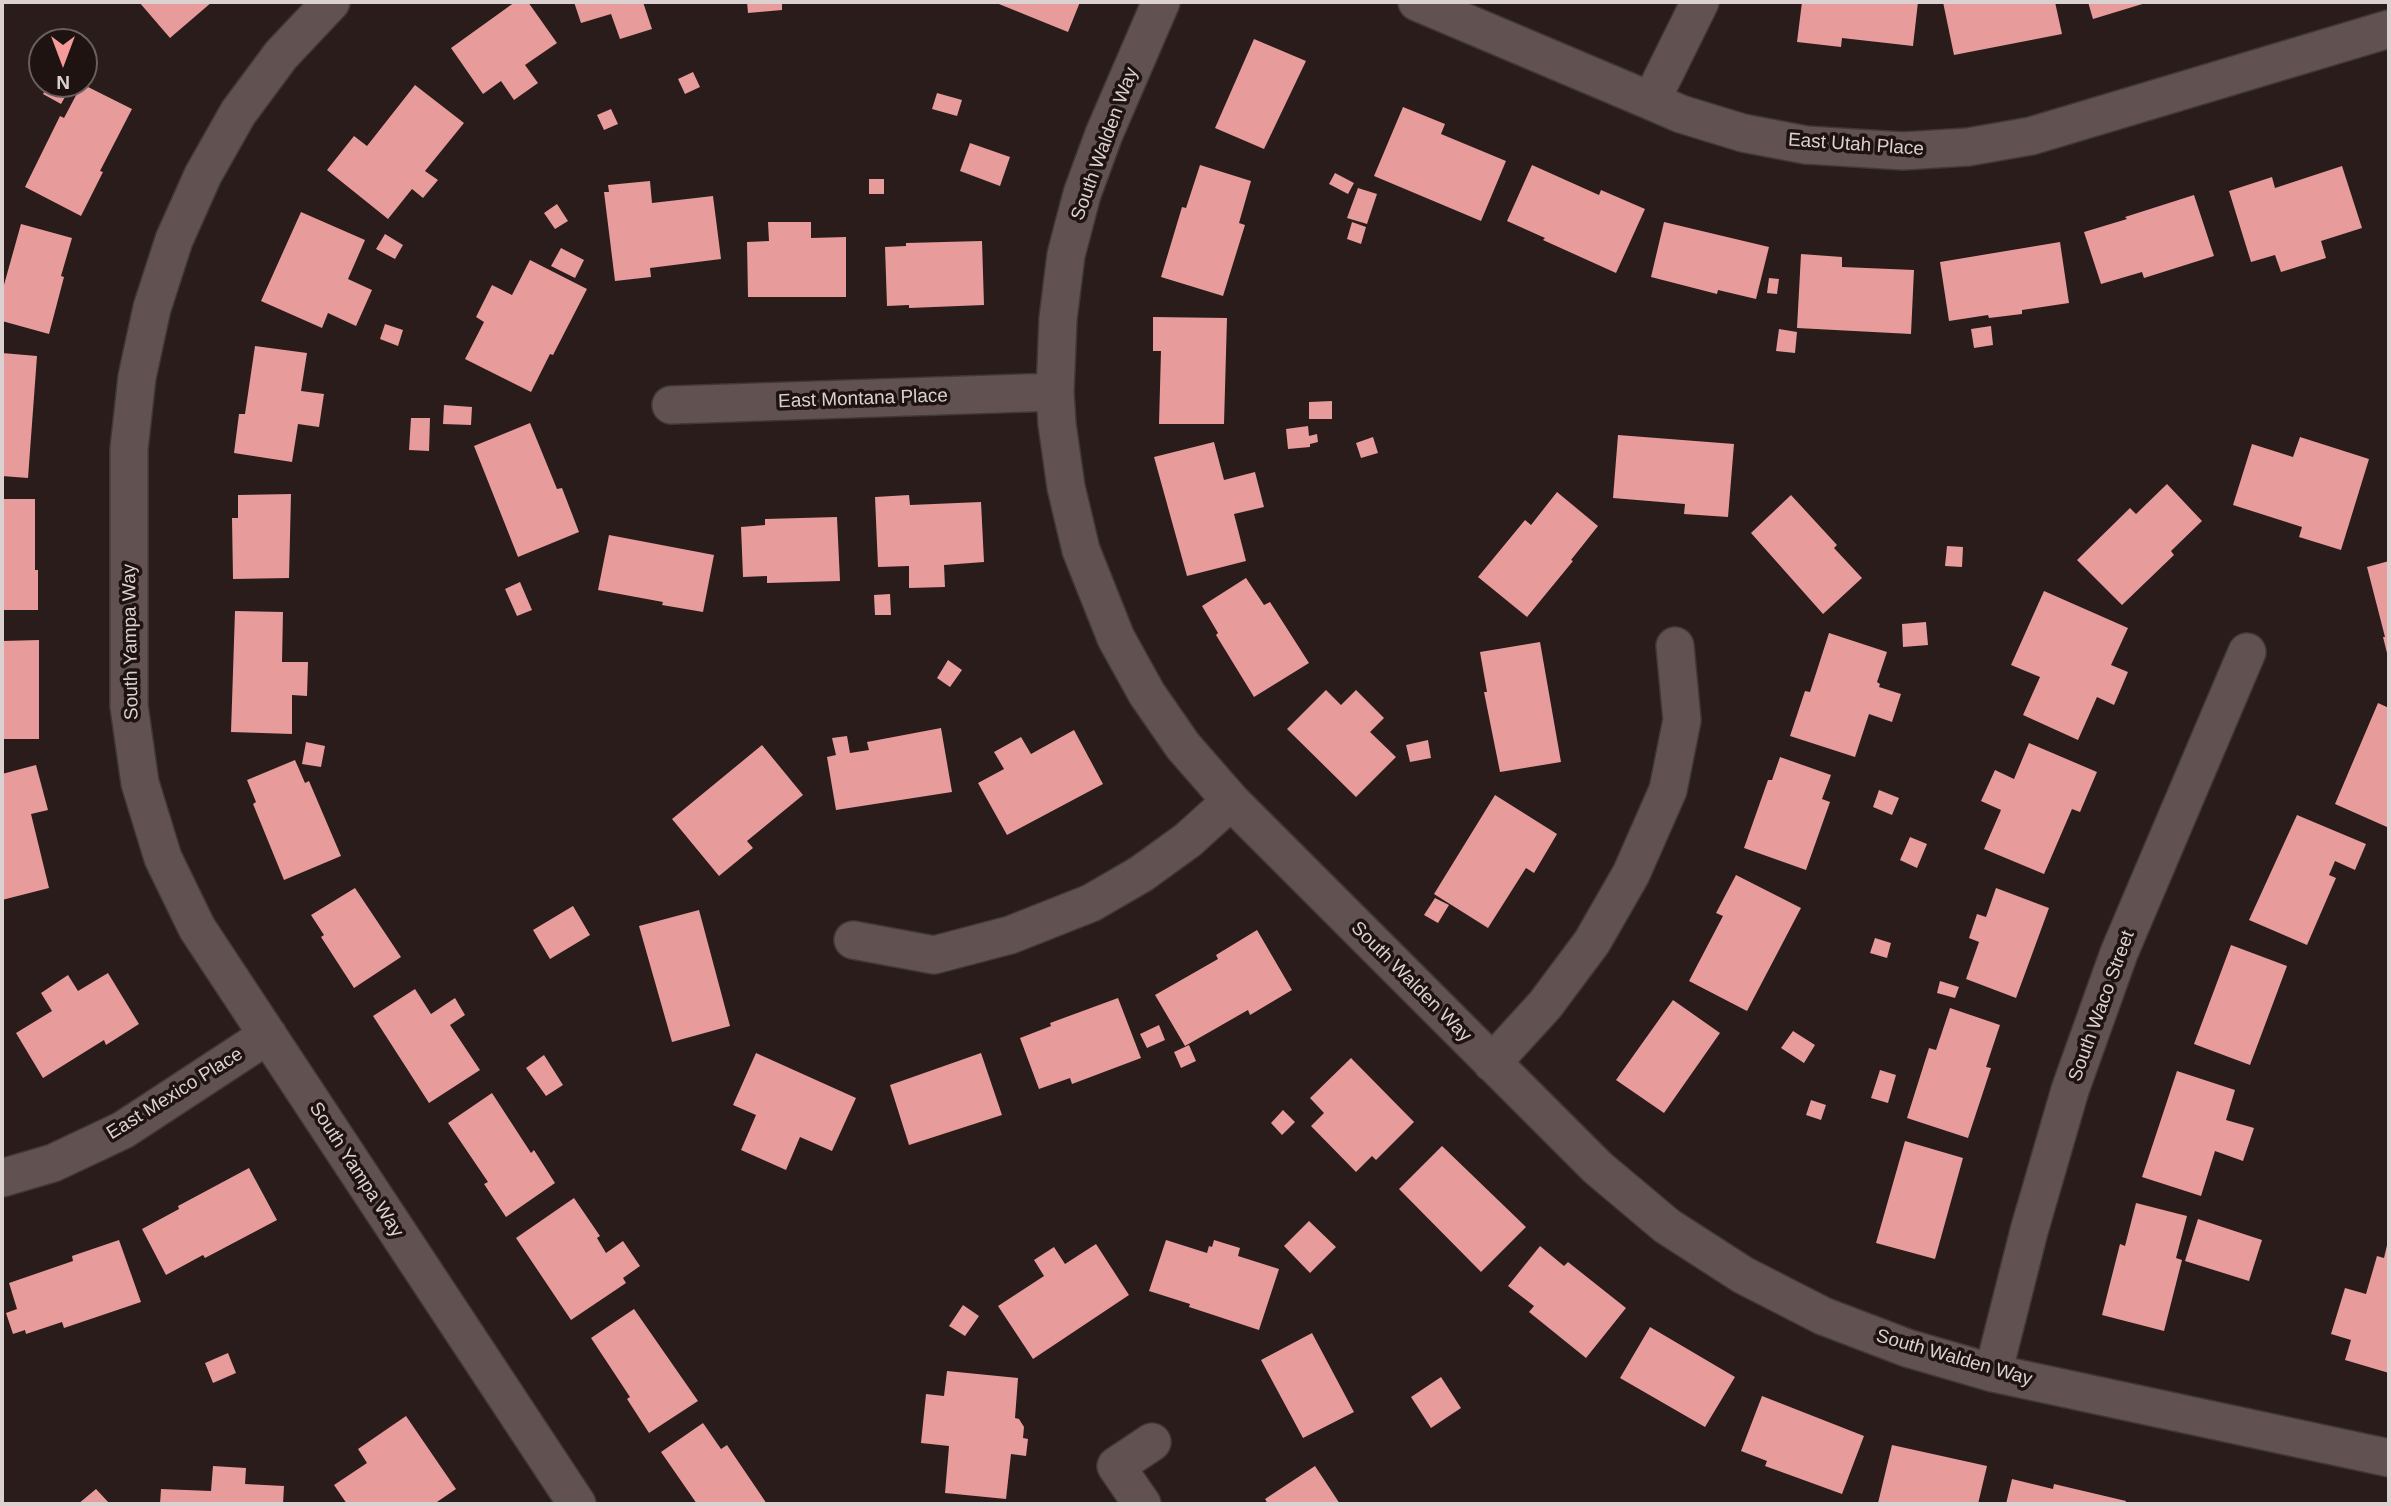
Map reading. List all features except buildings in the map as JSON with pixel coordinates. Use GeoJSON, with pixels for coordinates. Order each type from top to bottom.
{"type":"FeatureCollection","features":[{"type":"Feature","properties":{"kind":"street","name":"South Yampa Way"},"geometry":{"type":"LineString","coordinates":[[331,2],[281,55],[238,113],[203,175],[174,240],[152,308],[137,377],[130,449],[130,706],[140,783],[163,858],[197,928],[577,1504]]}},
{"type":"Feature","properties":{"kind":"street","name":"South Walden Way"},"geometry":{"type":"LineString","coordinates":[[1161,2],[1104,134],[1082,194],[1066,255],[1058,319],[1055,392],[1066,487],[1081,550],[1116,638],[1146,694],[1183,746],[1231,801],[1598,1168],[1667,1226],[1743,1275],[1823,1316],[1907,1348],[1993,1373],[2389,1458]]}},
{"type":"Feature","properties":{"kind":"street","name":"East Utah Place"},"geometry":{"type":"LineString","coordinates":[[1417,2],[1651,102],[1743,133],[1806,145],[1903,152],[1968,147],[2031,136],[2389,29]]}},
{"type":"Feature","properties":{"kind":"street"},"geometry":{"type":"LineString","coordinates":[[1651,102],[1700,2]]}},
{"type":"Feature","properties":{"kind":"street","name":"East Montana Place"},"geometry":{"type":"LineString","coordinates":[[671,405],[1055,392]]}},
{"type":"Feature","properties":{"kind":"street"},"geometry":{"type":"LineString","coordinates":[[1492,1063],[1545,1005],[1591,942],[1636,862],[1668,790],[1682,720],[1675,646]]}},
{"type":"Feature","properties":{"kind":"street","name":"South Waco Street"},"geometry":{"type":"LineString","coordinates":[[1993,1373],[2029,1231],[2070,1090],[2119,953],[2247,652]]}},
{"type":"Feature","properties":{"kind":"street"},"geometry":{"type":"LineString","coordinates":[[853,940],[934,955],[1010,935],[1091,902],[1141,874],[1188,840],[1231,801]]}},
{"type":"Feature","properties":{"kind":"street","name":"East Mexico Place"},"geometry":{"type":"LineString","coordinates":[[2,1178],[53,1163],[123,1130],[268,1035]]}},
{"type":"Feature","properties":{"kind":"street"},"geometry":{"type":"LineString","coordinates":[[1142,1504],[1116,1466],[1152,1442]]}}]}
